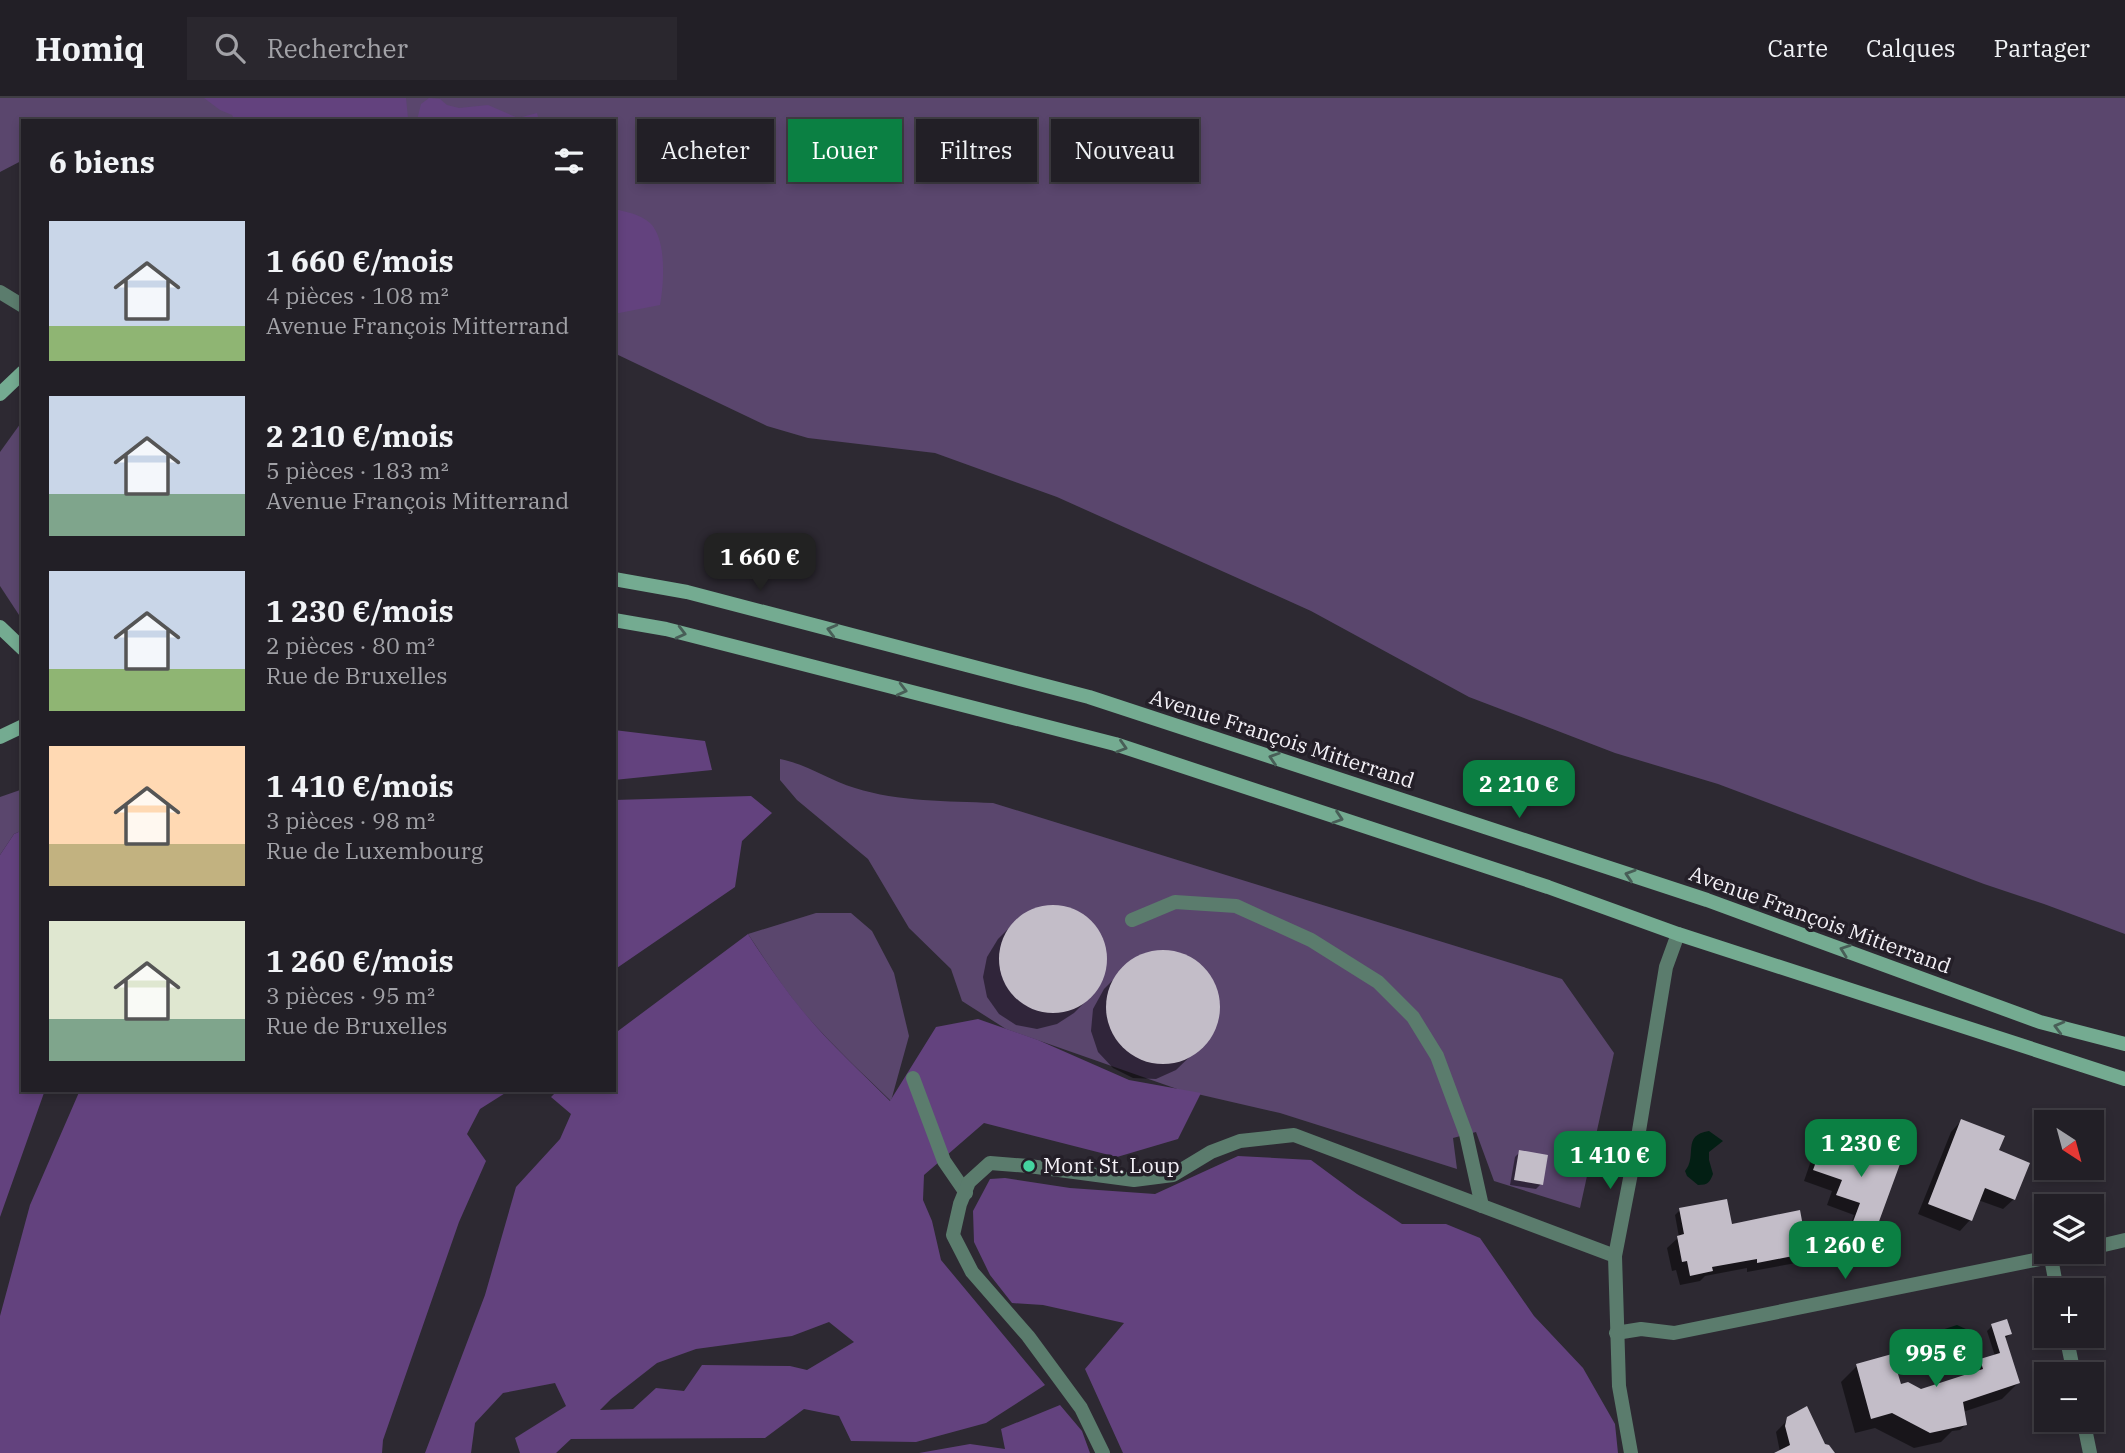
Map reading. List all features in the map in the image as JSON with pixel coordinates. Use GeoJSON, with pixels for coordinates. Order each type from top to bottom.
{"type":"FeatureCollection","features":[{"type":"Feature","properties":{"kind":"main road"},"geometry":{"type":"LineString","coordinates":[[0,394],[21,374]]}},
{"type":"Feature","properties":{"kind":"main road","name":"Avenue François Mitterrand"},"geometry":{"type":"LineString","coordinates":[[616,579],[687,592],[1089,697],[1707,900],[2040,1021],[2125,1044]]}},
{"type":"Feature","properties":{"kind":"main road"},"geometry":{"type":"LineString","coordinates":[[616,620],[666,629],[1115,744],[1548,887],[1678,933],[2125,1079]]}},
{"type":"Feature","properties":{"kind":"main road"},"geometry":{"type":"LineString","coordinates":[[0,627],[21,647]]}},
{"type":"Feature","properties":{"kind":"main road"},"geometry":{"type":"LineString","coordinates":[[0,737],[21,727]]}},
{"type":"Feature","properties":{"kind":"street"},"geometry":{"type":"LineString","coordinates":[[0,292],[21,305]]}},
{"type":"Feature","properties":{"kind":"street"},"geometry":{"type":"LineString","coordinates":[[1132,920],[1175,902],[1236,906],[1311,940],[1378,982],[1413,1017],[1437,1056],[1466,1134],[1482,1206]]}},
{"type":"Feature","properties":{"kind":"street"},"geometry":{"type":"LineString","coordinates":[[1631,1453],[1619,1386],[1615,1256],[1641,1124],[1666,967],[1678,933]]}},
{"type":"Feature","properties":{"kind":"street"},"geometry":{"type":"LineString","coordinates":[[913,1078],[944,1161],[966,1193]]}},
{"type":"Feature","properties":{"kind":"street"},"geometry":{"type":"LineString","coordinates":[[1103,1453],[1082,1408],[1028,1336],[972,1272],[953,1235],[960,1204],[970,1182],[990,1163],[1134,1180],[1173,1175],[1211,1152],[1240,1141],[1294,1135],[1615,1256]]}},
{"type":"Feature","properties":{"kind":"street"},"geometry":{"type":"LineString","coordinates":[[2104,1245],[2125,1240]]}},
{"type":"Feature","properties":{"kind":"street"},"geometry":{"type":"LineString","coordinates":[[1616,1333],[1641,1329],[1674,1333],[2034,1261]]}},
{"type":"Feature","properties":{"kind":"street"},"geometry":{"type":"LineString","coordinates":[[2086,1432],[2090,1453]]}},
{"type":"Feature","properties":{"kind":"shaded area"},"geometry":{"type":"Polygon","coordinates":[[[0,98],[2125,98],[2125,934],[1718,784],[1615,753],[1469,697],[1311,611],[1057,497],[935,453],[808,438],[767,426],[616,354],[616,119],[21,119],[21,161],[0,172],[0,98]]]}},
{"type":"Feature","properties":{"kind":"shaded area"},"geometry":{"type":"Polygon","coordinates":[[[204,98],[406,98],[408,118],[412,119],[234,119],[232,115],[204,98]]]}},
{"type":"Feature","properties":{"kind":"shaded area"},"geometry":{"type":"Polygon","coordinates":[[[429,98],[440,99],[447,105],[459,108],[488,105],[518,118],[537,113],[538,119],[417,119],[421,104],[429,98]]]}},
{"type":"Feature","properties":{"kind":"shaded area"},"geometry":{"type":"Polygon","coordinates":[[[616,210],[642,217],[655,230],[663,262],[660,305],[616,314],[616,210]]]}},
{"type":"Feature","properties":{"kind":"shaded area"},"geometry":{"type":"Polygon","coordinates":[[[21,423],[21,618],[0,586],[0,452],[21,423]]]}},
{"type":"Feature","properties":{"kind":"shaded area"},"geometry":{"type":"Polygon","coordinates":[[[616,730],[705,741],[712,770],[616,780],[616,730]]]}},
{"type":"Feature","properties":{"kind":"shaded area"},"geometry":{"type":"Polygon","coordinates":[[[780,759],[872,793],[923,800],[993,803],[1562,979],[1614,1053],[1580,1208],[1494,1181],[1476,1132],[1453,1138],[1457,1169],[1280,1113],[1180,1090],[1006,1029],[962,1001],[951,969],[909,928],[868,859],[797,800],[780,780],[780,759]]]}},
{"type":"Feature","properties":{"kind":"shaded area"},"geometry":{"type":"Polygon","coordinates":[[[21,790],[21,831],[14,834],[0,855],[0,797],[21,790]]]}},
{"type":"Feature","properties":{"kind":"shaded area"},"geometry":{"type":"Polygon","coordinates":[[[751,796],[772,813],[742,841],[735,887],[616,969],[616,800],[751,796]]]}},
{"type":"Feature","properties":{"kind":"shaded area"},"geometry":{"type":"Polygon","coordinates":[[[21,831],[21,1092],[44,1092],[0,1217],[0,855],[14,834],[21,831]]]}},
{"type":"Feature","properties":{"kind":"shaded area"},"geometry":{"type":"Polygon","coordinates":[[[816,913],[851,913],[872,931],[894,973],[909,1036],[891,1101],[804,1013],[748,934],[816,913]]]}},
{"type":"Feature","properties":{"kind":"shaded area"},"geometry":{"type":"Polygon","coordinates":[[[748,934],[812,1022],[890,1101],[936,1027],[978,1019],[1038,1040],[1129,1080],[1201,1093],[1178,1139],[1117,1157],[984,1123],[924,1175],[923,1200],[932,1221],[941,1260],[1045,1385],[986,1423],[916,1442],[851,1441],[839,1416],[804,1409],[765,1438],[571,1439],[556,1453],[520,1453],[515,1438],[566,1406],[555,1383],[503,1393],[475,1423],[471,1453],[425,1453],[485,1295],[516,1187],[560,1139],[571,1114],[551,1097],[556,1092],[616,1092],[616,1033],[748,934]],[[829,1322],[792,1336],[696,1349],[657,1363],[600,1410],[633,1409],[656,1388],[684,1391],[702,1365],[790,1366],[807,1370],[854,1342],[829,1322]]]}},
{"type":"Feature","properties":{"kind":"shaded area"},"geometry":{"type":"Polygon","coordinates":[[[79,1092],[507,1092],[480,1109],[467,1134],[486,1161],[459,1222],[383,1440],[382,1453],[0,1453],[0,1316],[30,1205],[79,1092]]]}},
{"type":"Feature","properties":{"kind":"shaded area"},"geometry":{"type":"Polygon","coordinates":[[[1709,1131],[1723,1141],[1709,1152],[1713,1174],[1711,1179],[1706,1184],[1698,1185],[1685,1171],[1689,1165],[1695,1137],[1709,1131]]]}},
{"type":"Feature","properties":{"kind":"shaded area"},"geometry":{"type":"Polygon","coordinates":[[[1238,1156],[1311,1160],[1402,1224],[1446,1224],[1480,1238],[1534,1316],[1583,1368],[1615,1424],[1618,1453],[1123,1453],[1085,1369],[1124,1323],[1043,1305],[1012,1303],[990,1275],[974,1242],[973,1211],[990,1179],[1005,1178],[1070,1188],[1155,1194],[1238,1156]]]}},
{"type":"Feature","properties":{"kind":"shaded area"},"geometry":{"type":"Polygon","coordinates":[[[1957,1325],[1968,1330],[1974,1344],[1928,1360],[1920,1337],[1957,1325]]]}},
{"type":"Feature","properties":{"kind":"shaded area"},"geometry":{"type":"Polygon","coordinates":[[[1060,1405],[1082,1431],[1090,1453],[919,1453],[970,1444],[1005,1449],[1001,1429],[1060,1405]]]}},
{"type":"Feature","properties":{"kind":"building"},"geometry":{"type":"Polygon","coordinates":[[[1053,905],[1074,909],[1092,920],[1103,938],[1107,959],[1103,980],[1092,998],[1074,1009],[1053,1013],[1032,1009],[1014,998],[1003,980],[999,959],[1003,938],[1014,920],[1032,909],[1053,905]]]}},
{"type":"Feature","properties":{"kind":"building"},"geometry":{"type":"Polygon","coordinates":[[[1163,950],[1185,955],[1203,967],[1215,985],[1220,1007],[1215,1029],[1203,1047],[1185,1059],[1163,1064],[1141,1059],[1123,1047],[1111,1029],[1106,1007],[1111,985],[1123,967],[1141,955],[1163,950]]]}},
{"type":"Feature","properties":{"kind":"building"},"geometry":{"type":"Polygon","coordinates":[[[1961,1119],[2005,1136],[1999,1150],[2030,1163],[2015,1200],[1985,1188],[1972,1221],[1928,1204],[1961,1119]]]}},
{"type":"Feature","properties":{"kind":"building"},"geometry":{"type":"Polygon","coordinates":[[[1847,1133],[1904,1153],[1870,1246],[1847,1238],[1860,1203],[1836,1195],[1842,1180],[1813,1170],[1824,1140],[1842,1146],[1847,1133]]]}},
{"type":"Feature","properties":{"kind":"building"},"geometry":{"type":"Polygon","coordinates":[[[1519,1150],[1548,1155],[1543,1185],[1514,1180],[1519,1150]]]}},
{"type":"Feature","properties":{"kind":"building"},"geometry":{"type":"Polygon","coordinates":[[[1727,1199],[1732,1224],[1800,1210],[1808,1253],[1757,1263],[1757,1259],[1712,1267],[1713,1271],[1690,1276],[1687,1261],[1682,1262],[1677,1236],[1684,1234],[1679,1208],[1727,1199]]]}},
{"type":"Feature","properties":{"kind":"building"},"geometry":{"type":"Polygon","coordinates":[[[2007,1319],[2012,1334],[2005,1336],[2020,1383],[1963,1402],[1967,1425],[1930,1433],[1892,1413],[1871,1419],[1856,1364],[1892,1354],[1901,1384],[1908,1382],[1921,1389],[1983,1369],[1980,1359],[2000,1353],[1991,1324],[2007,1319]]]}},
{"type":"Feature","properties":{"kind":"building"},"geometry":{"type":"Polygon","coordinates":[[[1807,1406],[1825,1444],[1835,1453],[1774,1453],[1790,1445],[1785,1426],[1787,1417],[1807,1406]]]}},
{"type":"Feature","properties":{"kind":"place","name":"Mont St. Loup"},"geometry":{"type":"Point","coordinates":[1029,1166]}}]}
